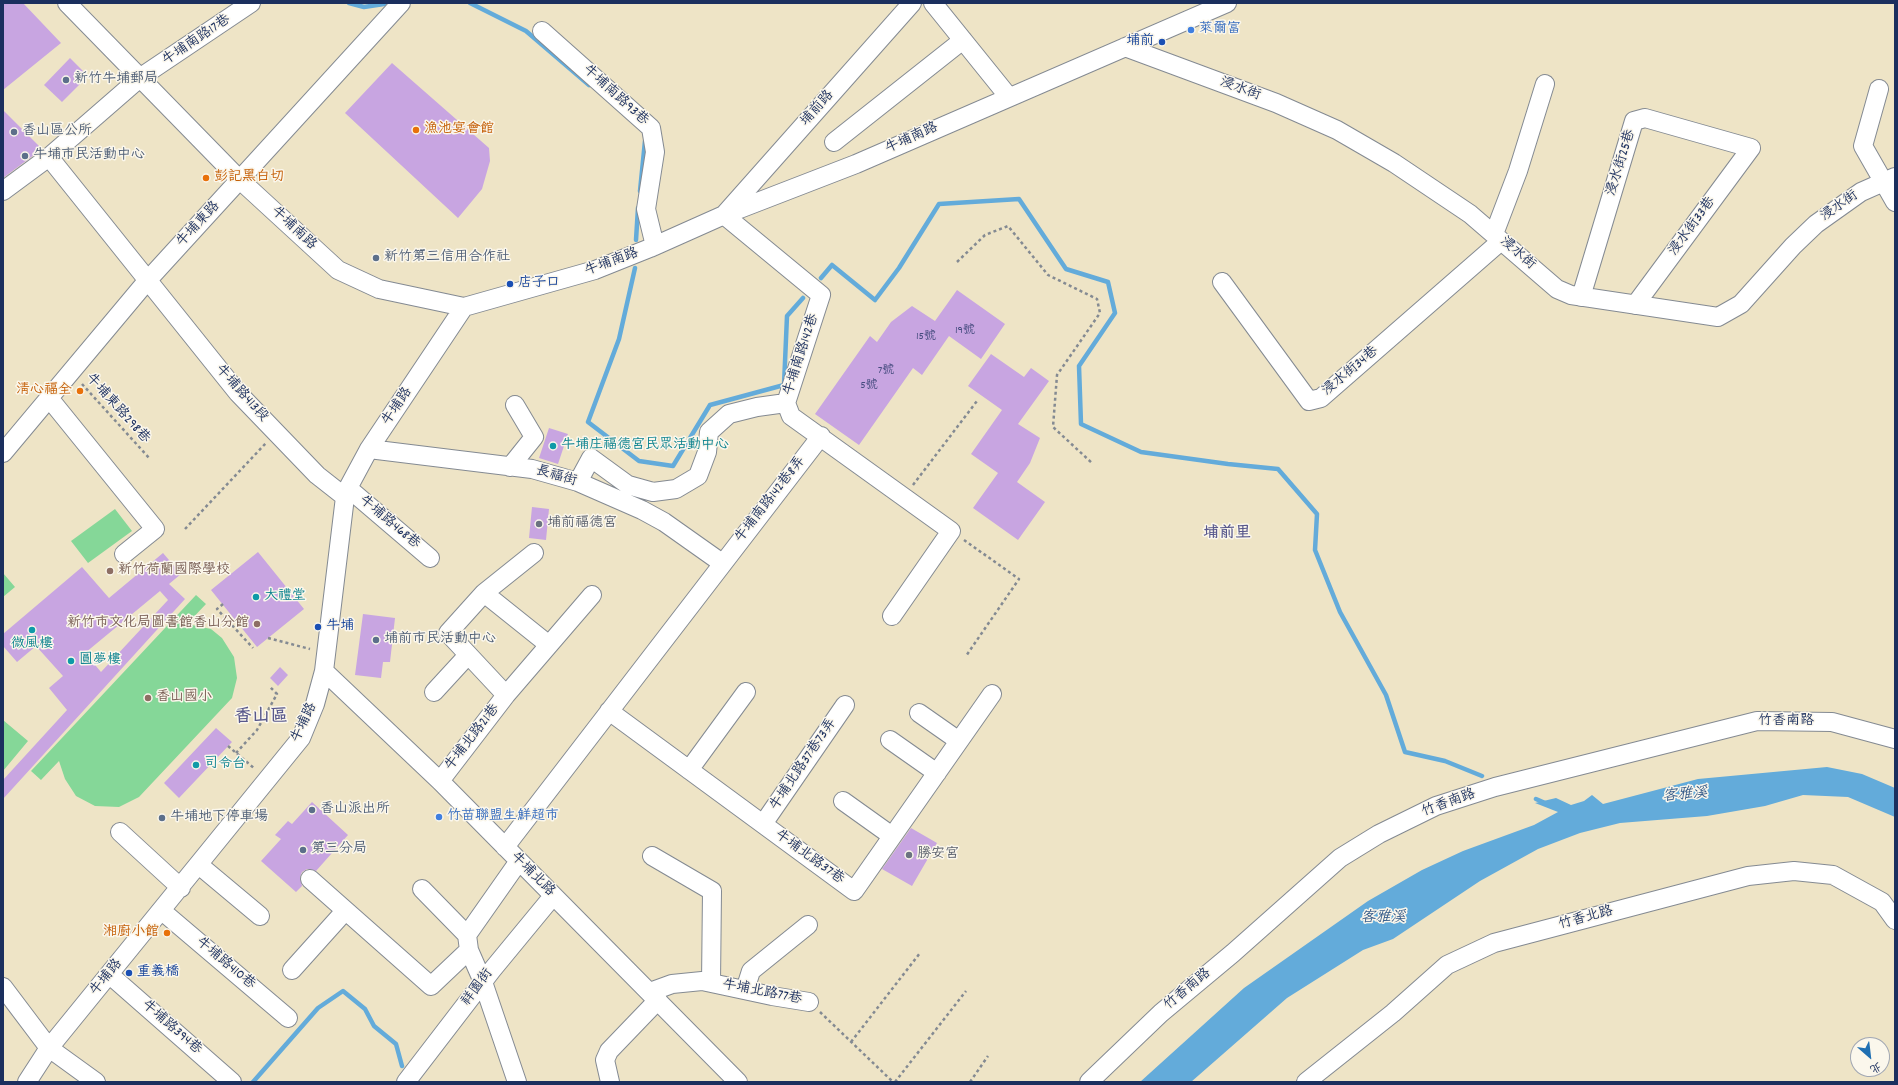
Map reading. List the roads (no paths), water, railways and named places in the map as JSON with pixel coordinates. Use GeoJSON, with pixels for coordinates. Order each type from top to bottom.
{"type":"FeatureCollection","features":[{"type":"Feature","properties":{"kind":"street","name":"牛埔南路"},"geometry":{"type":"LineString","coordinates":[[67,3],[240,180],[338,270],[379,289],[464,308],[595,270],[655,246],[724,215],[856,164],[1008,96],[1227,3]]}},
{"type":"Feature","properties":{"kind":"street","name":"牛埔南路17巷"},"geometry":{"type":"LineString","coordinates":[[3,191],[49,157],[141,77],[251,3]]}},
{"type":"Feature","properties":{"kind":"street","name":"牛埔東路"},"geometry":{"type":"LineString","coordinates":[[3,452],[147,281],[401,3]]}},
{"type":"Feature","properties":{"kind":"street","name":"埔前路"},"geometry":{"type":"LineString","coordinates":[[724,215],[912,3]]}},
{"type":"Feature","properties":{"kind":"street"},"geometry":{"type":"LineString","coordinates":[[933,3],[1008,96]]}},
{"type":"Feature","properties":{"kind":"street","name":"牛埔南路93巷"},"geometry":{"type":"LineString","coordinates":[[542,31],[651,128],[655,152],[646,209],[655,246]]}},
{"type":"Feature","properties":{"kind":"street"},"geometry":{"type":"LineString","coordinates":[[834,142],[963,40]]}},
{"type":"Feature","properties":{"kind":"street","name":"浸水街"},"geometry":{"type":"LineString","coordinates":[[1125,47],[1276,103],[1337,130],[1394,163],[1470,214],[1557,289],[1571,295],[1582,297],[1718,317],[1742,304],[1793,246],[1816,224],[1861,192],[1889,179]]}},
{"type":"Feature","properties":{"kind":"street"},"geometry":{"type":"LineString","coordinates":[[1497,238],[1545,84]]}},
{"type":"Feature","properties":{"kind":"street"},"geometry":{"type":"LineString","coordinates":[[1880,90],[1863,146],[1889,179],[1895,202]]}},
{"type":"Feature","properties":{"kind":"street","name":"浸水街25巷"},"geometry":{"type":"LineString","coordinates":[[1582,297],[1634,121],[1645,118],[1750,148]]}},
{"type":"Feature","properties":{"kind":"street","name":"浸水街33巷"},"geometry":{"type":"LineString","coordinates":[[1635,305],[1750,148]]}},
{"type":"Feature","properties":{"kind":"street","name":"牛埔路413段"},"geometry":{"type":"LineString","coordinates":[[49,157],[238,393],[318,475],[347,493]]}},
{"type":"Feature","properties":{"kind":"street","name":"牛埔南路142巷"},"geometry":{"type":"LineString","coordinates":[[724,215],[821,295],[786,403],[791,416],[951,531],[892,616]]}},
{"type":"Feature","properties":{"kind":"street","name":"浸水街34巷"},"geometry":{"type":"LineString","coordinates":[[1222,282],[1309,401],[1321,398],[1497,238]]}},
{"type":"Feature","properties":{"kind":"street","name":"牛埔路"},"geometry":{"type":"LineString","coordinates":[[27,1082],[50,1048],[301,738],[315,704],[325,662],[347,493],[369,449],[464,308]]}},
{"type":"Feature","properties":{"kind":"street"},"geometry":{"type":"LineString","coordinates":[[49,398],[155,528],[124,554]]}},
{"type":"Feature","properties":{"kind":"street"},"geometry":{"type":"LineString","coordinates":[[578,482],[591,458],[628,485],[653,492],[676,489],[698,476],[707,452],[709,432],[729,414],[757,406],[786,403]]}},
{"type":"Feature","properties":{"kind":"street"},"geometry":{"type":"LineString","coordinates":[[510,467],[534,437],[515,405]]}},
{"type":"Feature","properties":{"kind":"street","name":"牛埔南路142巷8弄"},"geometry":{"type":"LineString","coordinates":[[722,563],[820,436]]}},
{"type":"Feature","properties":{"kind":"street","name":"長福街"},"geometry":{"type":"LineString","coordinates":[[369,449],[532,469],[578,482],[653,516],[722,563]]}},
{"type":"Feature","properties":{"kind":"street","name":"牛埔路468巷"},"geometry":{"type":"LineString","coordinates":[[347,493],[430,558]]}},
{"type":"Feature","properties":{"kind":"street","name":"牛埔北路21巷"},"geometry":{"type":"LineString","coordinates":[[506,695],[448,633],[484,593],[534,553]]}},
{"type":"Feature","properties":{"kind":"street"},"geometry":{"type":"LineString","coordinates":[[505,847],[722,563]]}},
{"type":"Feature","properties":{"kind":"street"},"geometry":{"type":"LineString","coordinates":[[484,593],[550,645]]}},
{"type":"Feature","properties":{"kind":"street","name":"牛埔北路21巷"},"geometry":{"type":"LineString","coordinates":[[440,781],[506,695],[592,594]]}},
{"type":"Feature","properties":{"kind":"street"},"geometry":{"type":"LineString","coordinates":[[434,692],[468,655]]}},
{"type":"Feature","properties":{"kind":"street","name":"牛埔北路"},"geometry":{"type":"LineString","coordinates":[[325,662],[553,896],[738,1082]]}},
{"type":"Feature","properties":{"kind":"street"},"geometry":{"type":"LineString","coordinates":[[690,770],[746,692]]}},
{"type":"Feature","properties":{"kind":"street","name":"牛埔北路37巷"},"geometry":{"type":"LineString","coordinates":[[609,711],[854,891],[992,694]]}},
{"type":"Feature","properties":{"kind":"street","name":"牛埔北路37巷73弄"},"geometry":{"type":"LineString","coordinates":[[763,824],[845,705]]}},
{"type":"Feature","properties":{"kind":"street"},"geometry":{"type":"LineString","coordinates":[[918,713],[960,741]]}},
{"type":"Feature","properties":{"kind":"street","name":"竹香南路"},"geometry":{"type":"LineString","coordinates":[[1089,1082],[1161,1013],[1233,953],[1340,858],[1379,834],[1436,806],[1495,788],[1758,721],[1832,722],[1895,738]]}},
{"type":"Feature","properties":{"kind":"street"},"geometry":{"type":"LineString","coordinates":[[890,740],[937,773]]}},
{"type":"Feature","properties":{"kind":"street"},"geometry":{"type":"LineString","coordinates":[[843,801],[892,836]]}},
{"type":"Feature","properties":{"kind":"street"},"geometry":{"type":"LineString","coordinates":[[120,832],[181,888]]}},
{"type":"Feature","properties":{"kind":"street"},"geometry":{"type":"LineString","coordinates":[[652,856],[712,891],[711,983]]}},
{"type":"Feature","properties":{"kind":"street"},"geometry":{"type":"LineString","coordinates":[[310,878],[345,911],[431,986],[468,942],[519,861]]}},
{"type":"Feature","properties":{"kind":"street"},"geometry":{"type":"LineString","coordinates":[[199,865],[260,916]]}},
{"type":"Feature","properties":{"kind":"street","name":"竹香北路"},"geometry":{"type":"LineString","coordinates":[[1306,1082],[1393,1013],[1447,965],[1494,943],[1748,876],[1794,870],[1833,875],[1882,902],[1895,920]]}},
{"type":"Feature","properties":{"kind":"street"},"geometry":{"type":"LineString","coordinates":[[422,889],[468,942],[517,1082]]}},
{"type":"Feature","properties":{"kind":"street","name":"祥園街"},"geometry":{"type":"LineString","coordinates":[[406,1082],[482,982],[553,896]]}},
{"type":"Feature","properties":{"kind":"street","name":"牛埔路410巷"},"geometry":{"type":"LineString","coordinates":[[162,911],[288,1018]]}},
{"type":"Feature","properties":{"kind":"street"},"geometry":{"type":"LineString","coordinates":[[292,970],[345,911]]}},
{"type":"Feature","properties":{"kind":"street"},"geometry":{"type":"LineString","coordinates":[[745,990],[751,972],[808,925]]}},
{"type":"Feature","properties":{"kind":"street","name":"牛埔路394巷"},"geometry":{"type":"LineString","coordinates":[[110,975],[232,1082]]}},
{"type":"Feature","properties":{"kind":"street","name":"牛埔北路77巷"},"geometry":{"type":"LineString","coordinates":[[654,996],[672,984],[702,981],[809,1002]]}},
{"type":"Feature","properties":{"kind":"street"},"geometry":{"type":"LineString","coordinates":[[3,986],[50,1048],[96,1082]]}},
{"type":"Feature","properties":{"kind":"street"},"geometry":{"type":"LineString","coordinates":[[610,1082],[605,1060],[610,1051],[654,996]]}},
{"type":"Feature","properties":{"kind":"water","name":"客雅溪"},"geometry":{"type":"Polygon","coordinates":[[[1827,767],[1862,774],[1895,788],[1895,817],[1848,797],[1803,795],[1765,806],[1707,816],[1620,823],[1580,833],[1538,849],[1480,881],[1393,939],[1363,950],[1287,998],[1191,1082],[1140,1082],[1244,988],[1368,901],[1422,870],[1463,851],[1534,825],[1558,812],[1535,803],[1556,798],[1571,805],[1584,801],[1592,795],[1603,804],[1698,779],[1827,767]]]}},
{"type":"Feature","properties":{"kind":"waterway"},"geometry":{"type":"LineString","coordinates":[[349,3],[364,7],[384,4]]}},
{"type":"Feature","properties":{"kind":"waterway"},"geometry":{"type":"LineString","coordinates":[[470,3],[526,31],[589,85]]}},
{"type":"Feature","properties":{"kind":"waterway"},"geometry":{"type":"LineString","coordinates":[[640,191],[645,141]]}},
{"type":"Feature","properties":{"kind":"waterway"},"geometry":{"type":"LineString","coordinates":[[821,278],[832,265],[875,300],[899,268],[939,204],[1019,199],[1066,269],[1108,282],[1115,313],[1079,366],[1081,424],[1141,452],[1278,469],[1317,514],[1315,550],[1340,612],[1386,695],[1405,752],[1445,761],[1482,776]]}},
{"type":"Feature","properties":{"kind":"waterway"},"geometry":{"type":"LineString","coordinates":[[636,240],[638,208]]}},
{"type":"Feature","properties":{"kind":"waterway"},"geometry":{"type":"LineString","coordinates":[[635,268],[619,339],[588,422],[639,461],[673,466],[710,405],[784,385],[787,316],[803,298]]}},
{"type":"Feature","properties":{"kind":"waterway"},"geometry":{"type":"LineString","coordinates":[[1536,799],[1545,803]]}},
{"type":"Feature","properties":{"kind":"waterway"},"geometry":{"type":"LineString","coordinates":[[253,1082],[318,1008],[343,991],[365,1009],[374,1026],[396,1044],[402,1066]]}},
{"type":"Feature","properties":{"kind":"place","name":"萊爾富"},"geometry":{"type":"Point","coordinates":[1191,30]}},
{"type":"Feature","properties":{"kind":"place","name":"埔前"},"geometry":{"type":"Point","coordinates":[1162,42]}},
{"type":"Feature","properties":{"kind":"place","name":"新竹牛埔郵局"},"geometry":{"type":"Point","coordinates":[66,80]}},
{"type":"Feature","properties":{"kind":"place","name":"漁池宴會館"},"geometry":{"type":"Point","coordinates":[416,130]}},
{"type":"Feature","properties":{"kind":"place","name":"香山區公所"},"geometry":{"type":"Point","coordinates":[14,132]}},
{"type":"Feature","properties":{"kind":"place","name":"牛埔市民活動中心"},"geometry":{"type":"Point","coordinates":[25,156]}},
{"type":"Feature","properties":{"kind":"place","name":"彭記黑白切"},"geometry":{"type":"Point","coordinates":[206,178]}},
{"type":"Feature","properties":{"kind":"place","name":"新竹第三信用合作社"},"geometry":{"type":"Point","coordinates":[376,258]}},
{"type":"Feature","properties":{"kind":"place","name":"店子口"},"geometry":{"type":"Point","coordinates":[510,284]}},
{"type":"Feature","properties":{"kind":"place","name":"清心福全"},"geometry":{"type":"Point","coordinates":[80,391]}},
{"type":"Feature","properties":{"kind":"place","name":"牛埔庄福德宮民眾活動中心"},"geometry":{"type":"Point","coordinates":[553,446]}},
{"type":"Feature","properties":{"kind":"place","name":"埔前福德宮"},"geometry":{"type":"Point","coordinates":[539,524]}},
{"type":"Feature","properties":{"kind":"place","name":"新竹荷蘭國際學校"},"geometry":{"type":"Point","coordinates":[110,571]}},
{"type":"Feature","properties":{"kind":"place","name":"大禮堂"},"geometry":{"type":"Point","coordinates":[256,597]}},
{"type":"Feature","properties":{"kind":"place","name":"新竹市文化局圖書館香山分館"},"geometry":{"type":"Point","coordinates":[257,624]}},
{"type":"Feature","properties":{"kind":"place","name":"牛埔"},"geometry":{"type":"Point","coordinates":[318,627]}},
{"type":"Feature","properties":{"kind":"place","name":"微風樓"},"geometry":{"type":"Point","coordinates":[32,630]}},
{"type":"Feature","properties":{"kind":"place","name":"埔前市民活動中心"},"geometry":{"type":"Point","coordinates":[376,640]}},
{"type":"Feature","properties":{"kind":"place","name":"圓夢樓"},"geometry":{"type":"Point","coordinates":[71,661]}},
{"type":"Feature","properties":{"kind":"place","name":"香山國小"},"geometry":{"type":"Point","coordinates":[148,698]}},
{"type":"Feature","properties":{"kind":"place","name":"司令台"},"geometry":{"type":"Point","coordinates":[196,765]}},
{"type":"Feature","properties":{"kind":"place","name":"香山派出所"},"geometry":{"type":"Point","coordinates":[312,810]}},
{"type":"Feature","properties":{"kind":"place","name":"竹苗聯盟生鮮超市"},"geometry":{"type":"Point","coordinates":[439,817]}},
{"type":"Feature","properties":{"kind":"place","name":"牛埔地下停車場"},"geometry":{"type":"Point","coordinates":[162,818]}},
{"type":"Feature","properties":{"kind":"place","name":"第三分局"},"geometry":{"type":"Point","coordinates":[303,850]}},
{"type":"Feature","properties":{"kind":"place","name":"勝安宮"},"geometry":{"type":"Point","coordinates":[909,855]}},
{"type":"Feature","properties":{"kind":"place","name":"湘廚小館"},"geometry":{"type":"Point","coordinates":[167,933]}},
{"type":"Feature","properties":{"kind":"place","name":"重義橋"},"geometry":{"type":"Point","coordinates":[129,973]}},
{"type":"Feature","properties":{"kind":"district","name":"埔前里"},"geometry":{"type":"Point","coordinates":[1227,535]}},
{"type":"Feature","properties":{"kind":"district","name":"香山區"},"geometry":{"type":"Point","coordinates":[261,719]}}]}
